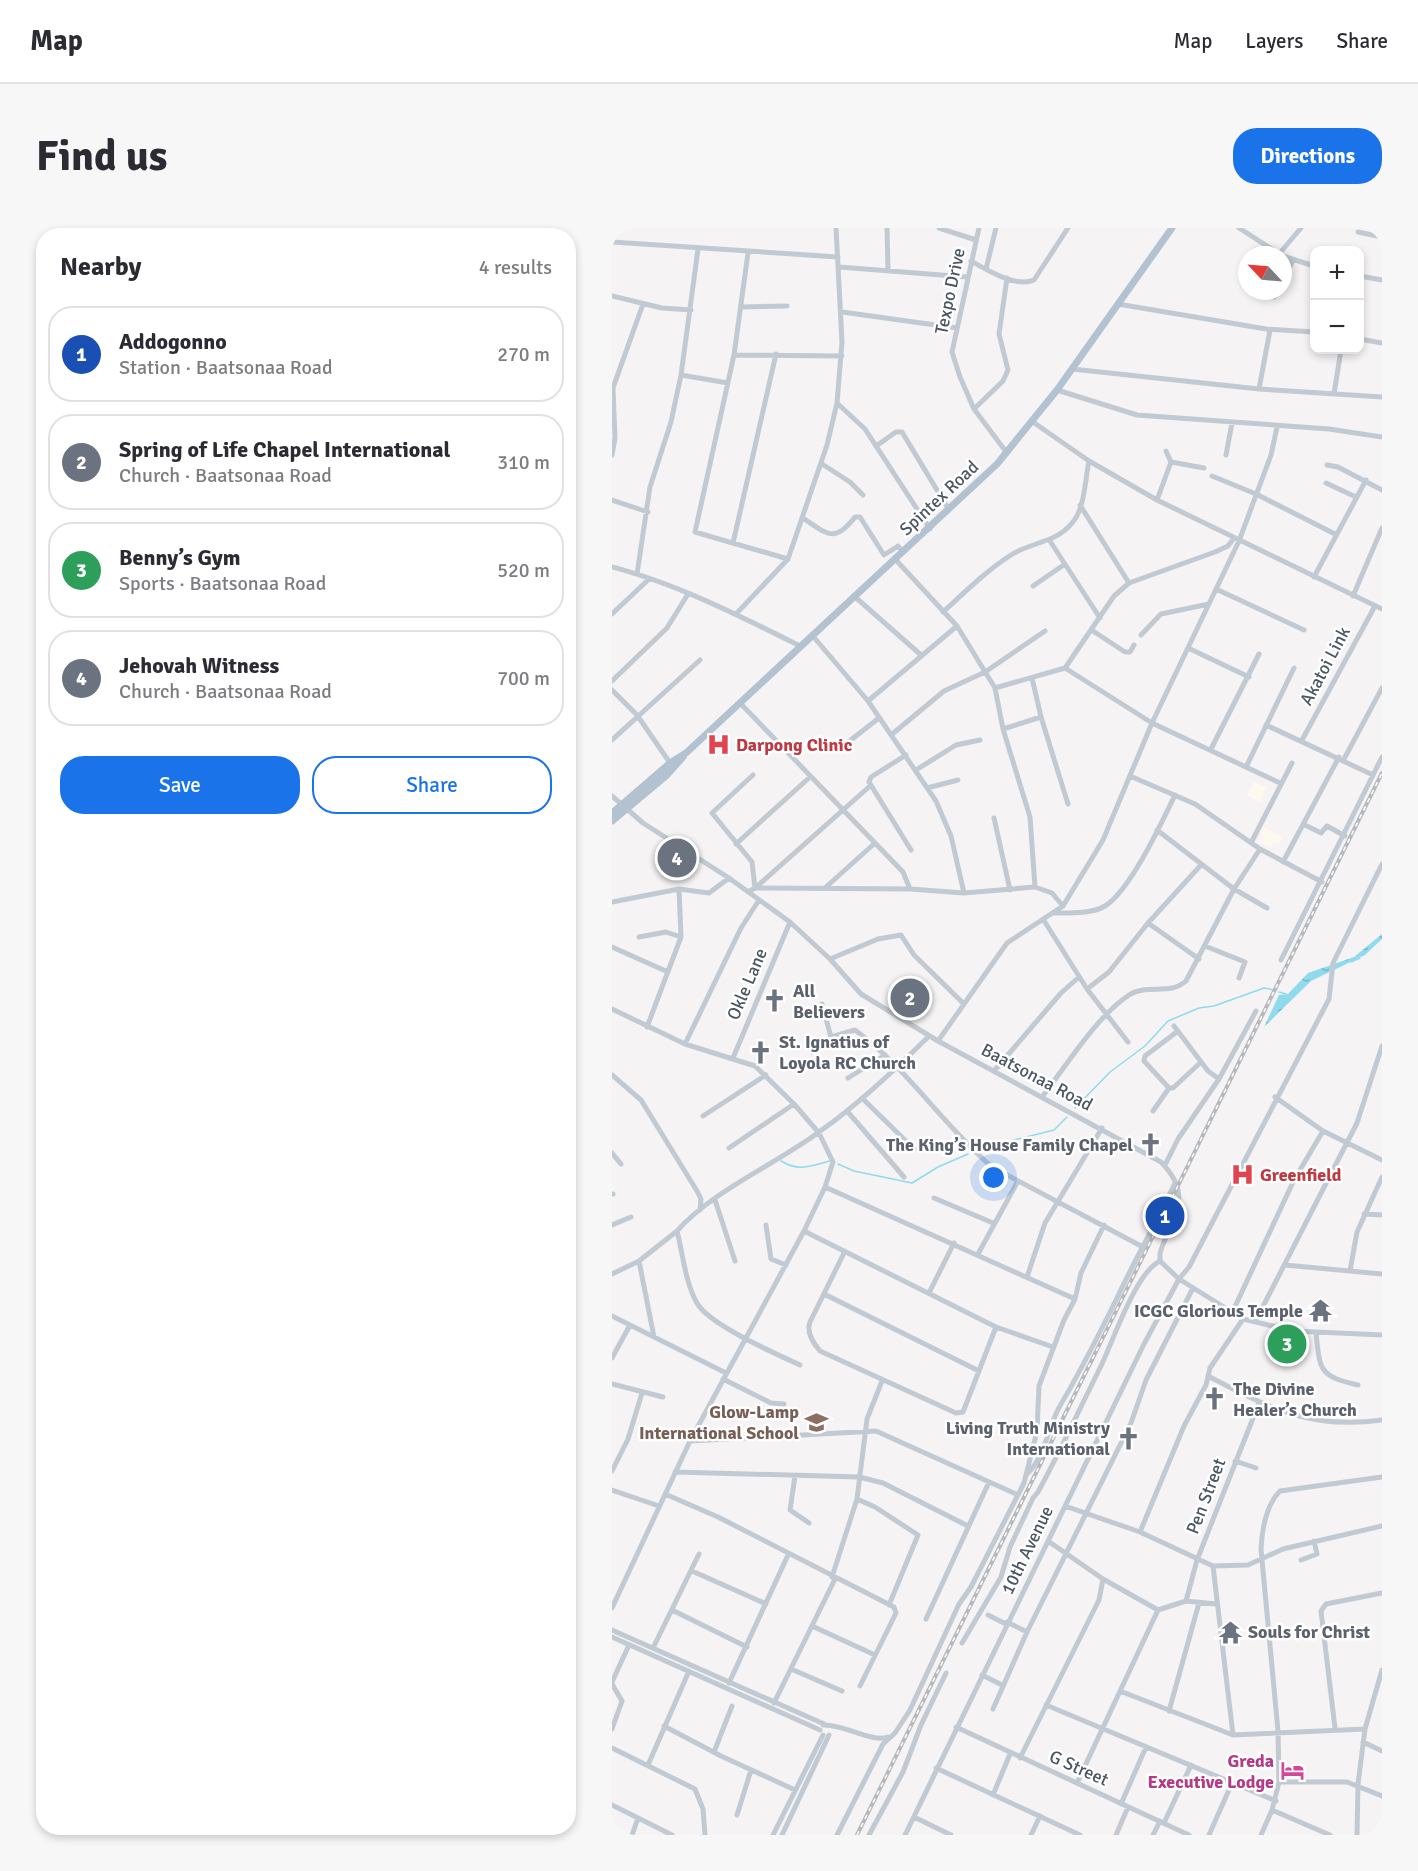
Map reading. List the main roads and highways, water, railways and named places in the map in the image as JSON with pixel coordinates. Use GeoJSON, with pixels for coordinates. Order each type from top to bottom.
{"type":"FeatureCollection","features":[{"type":"Feature","properties":{"kind":"main road","name":"Spintex Road"},"geometry":{"type":"LineString","coordinates":[[612,813],[626,807],[677,765],[686,753],[930,529],[1007,453],[1057,390],[1172,228]]}},
{"type":"Feature","properties":{"kind":"main road","name":"Spintex Road"},"geometry":{"type":"LineString","coordinates":[[612,821],[670,763],[686,753]]}},
{"type":"Feature","properties":{"kind":"water"},"geometry":{"type":"Polygon","coordinates":[[[1382,934],[1382,939],[1365,955],[1311,981],[1264,1027],[1279,995],[1288,994],[1308,973],[1354,957],[1382,934]]]}},
{"type":"Feature","properties":{"kind":"waterway"},"geometry":{"type":"LineString","coordinates":[[1351,962],[1360,958]]}},
{"type":"Feature","properties":{"kind":"waterway"},"geometry":{"type":"LineString","coordinates":[[1075,1108],[1110,1072],[1145,1046],[1168,1021],[1199,1008],[1214,1006],[1264,988],[1274,990]]}},
{"type":"Feature","properties":{"kind":"waterway"},"geometry":{"type":"LineString","coordinates":[[1279,992],[1286,994]]}},
{"type":"Feature","properties":{"kind":"waterway"},"geometry":{"type":"LineString","coordinates":[[974,1150],[1054,1130],[1067,1117]]}},
{"type":"Feature","properties":{"kind":"waterway"},"geometry":{"type":"LineString","coordinates":[[838,1164],[854,1171],[912,1183],[938,1167],[968,1154]]}},
{"type":"Feature","properties":{"kind":"waterway"},"geometry":{"type":"LineString","coordinates":[[781,1161],[799,1167],[830,1161]]}},
{"type":"Feature","properties":{"kind":"railway"},"geometry":{"type":"LineString","coordinates":[[857,1835],[1382,773]]}},
{"type":"Feature","properties":{"kind":"place","name":"Darpong Clinic"},"geometry":{"type":"Point","coordinates":[718,745]}},
{"type":"Feature","properties":{"kind":"place","name":"Jehovah Witness"},"geometry":{"type":"Point","coordinates":[677,858]}},
{"type":"Feature","properties":{"kind":"place","name":"Spring of Life Chapel International"},"geometry":{"type":"Point","coordinates":[910,998]}},
{"type":"Feature","properties":{"kind":"place","name":"All Believers"},"geometry":{"type":"Point","coordinates":[775,1001]}},
{"type":"Feature","properties":{"kind":"place","name":"St. Ignatius of Loyola RC Church"},"geometry":{"type":"Point","coordinates":[761,1052]}},
{"type":"Feature","properties":{"kind":"place","name":"The King’s House Family Chapel"},"geometry":{"type":"Point","coordinates":[1151,1145]}},
{"type":"Feature","properties":{"kind":"place","name":"Greenfield"},"geometry":{"type":"Point","coordinates":[1242,1175]}},
{"type":"Feature","properties":{"kind":"place","name":"Addogonno"},"geometry":{"type":"Point","coordinates":[1165,1216]}},
{"type":"Feature","properties":{"kind":"place","name":"ICGC Glorious Temple"},"geometry":{"type":"Point","coordinates":[1321,1311]}},
{"type":"Feature","properties":{"kind":"place","name":"Benny’s Gym"},"geometry":{"type":"Point","coordinates":[1287,1344]}},
{"type":"Feature","properties":{"kind":"place","name":"The Divine Healer’s Church"},"geometry":{"type":"Point","coordinates":[1215,1399]}},
{"type":"Feature","properties":{"kind":"place","name":"Glow-Lamp International School"},"geometry":{"type":"Point","coordinates":[817,1422]}},
{"type":"Feature","properties":{"kind":"place","name":"Living Truth Ministry International"},"geometry":{"type":"Point","coordinates":[1128,1438]}},
{"type":"Feature","properties":{"kind":"place","name":"Souls for Christ"},"geometry":{"type":"Point","coordinates":[1230,1632]}},
{"type":"Feature","properties":{"kind":"place","name":"Greda Executive Lodge"},"geometry":{"type":"Point","coordinates":[1292,1771]}}]}
